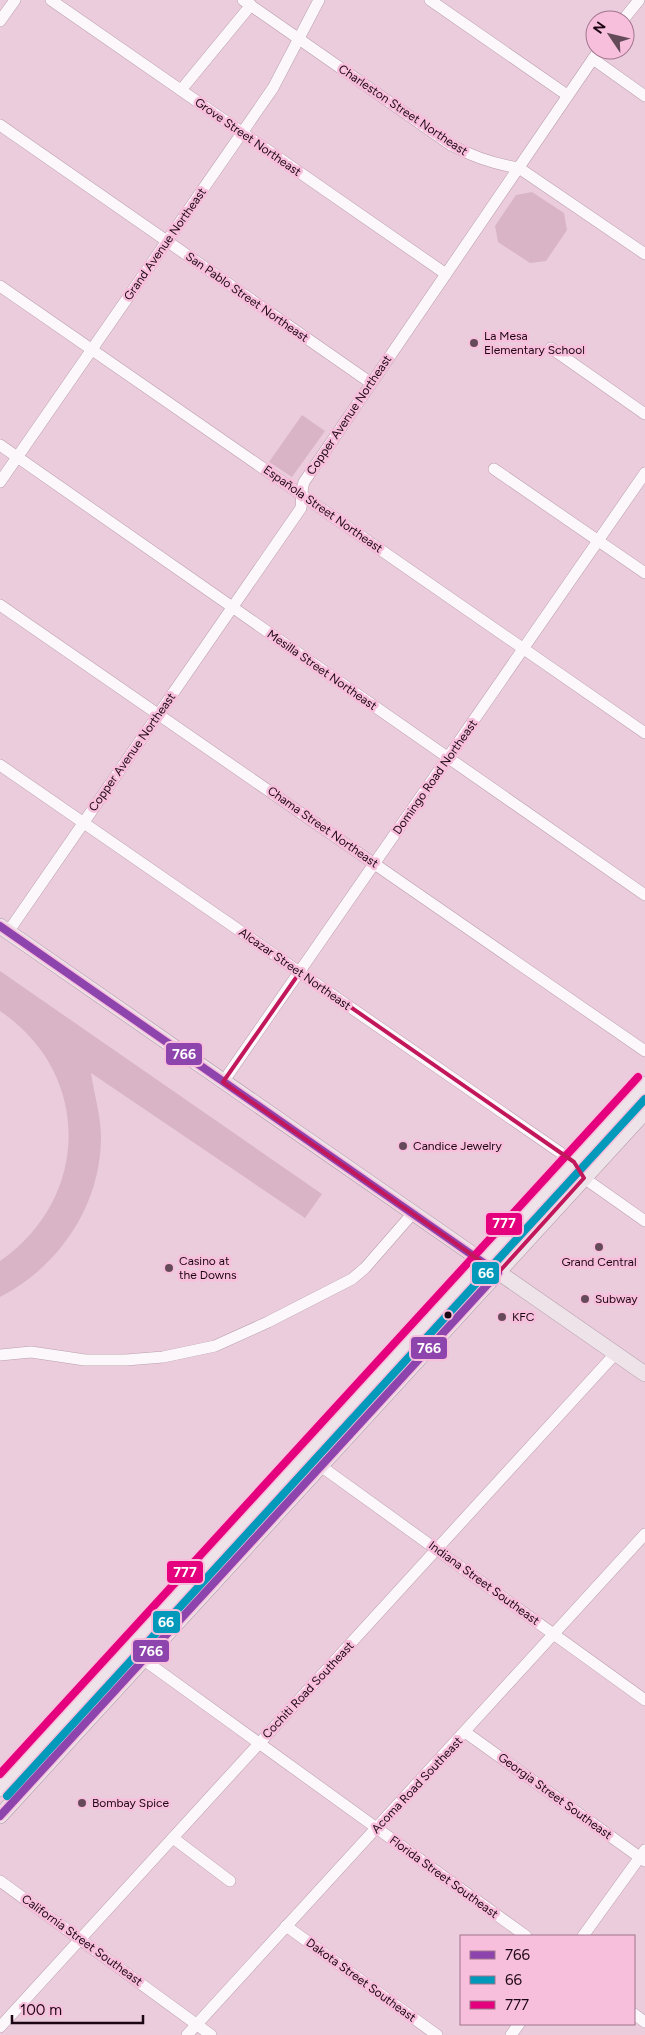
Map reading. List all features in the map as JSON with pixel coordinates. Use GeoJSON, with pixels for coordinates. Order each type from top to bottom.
{"type":"FeatureCollection","features":[{"type":"Feature","properties":{"kind":"main road"},"geometry":{"type":"LineString","coordinates":[[4,929],[645,1374]]}},
{"type":"Feature","properties":{"kind":"main road"},"geometry":{"type":"LineString","coordinates":[[0,1789],[645,1084]]}},
{"type":"Feature","properties":{"kind":"main road"},"geometry":{"type":"LineString","coordinates":[[0,1816],[322,1467],[645,1112]]}},
{"type":"Feature","properties":{"kind":"street"},"geometry":{"type":"LineString","coordinates":[[0,21],[15,0]]}},
{"type":"Feature","properties":{"kind":"street","name":"Grove Street Northeast"},"geometry":{"type":"LineString","coordinates":[[51,0],[446,274]]}},
{"type":"Feature","properties":{"kind":"street","name":"Grand Avenue Northeast"},"geometry":{"type":"LineString","coordinates":[[0,482],[273,88],[319,0]]}},
{"type":"Feature","properties":{"kind":"street"},"geometry":{"type":"LineString","coordinates":[[430,0],[567,95]]}},
{"type":"Feature","properties":{"kind":"street"},"geometry":{"type":"LineString","coordinates":[[631,10],[639,0],[645,5]]}},
{"type":"Feature","properties":{"kind":"street"},"geometry":{"type":"LineString","coordinates":[[181,90],[247,3]]}},
{"type":"Feature","properties":{"kind":"street","name":"Charleston Street Northeast"},"geometry":{"type":"LineString","coordinates":[[247,3],[451,145],[470,155],[495,164],[519,168],[645,254]]}},
{"type":"Feature","properties":{"kind":"street","name":"Copper Avenue Northeast"},"geometry":{"type":"LineString","coordinates":[[4,929],[83,823],[301,508],[301,493],[304,482],[592,60]]}},
{"type":"Feature","properties":{"kind":"street"},"geometry":{"type":"LineString","coordinates":[[603,60],[645,96]]}},
{"type":"Feature","properties":{"kind":"street","name":"San Pablo Street Northeast"},"geometry":{"type":"LineString","coordinates":[[0,125],[371,383]]}},
{"type":"Feature","properties":{"kind":"street","name":"Española Street Northeast"},"geometry":{"type":"LineString","coordinates":[[0,286],[645,733]]}},
{"type":"Feature","properties":{"kind":"street"},"geometry":{"type":"LineString","coordinates":[[551,348],[645,414]]}},
{"type":"Feature","properties":{"kind":"street","name":"Mesilla Street Northeast"},"geometry":{"type":"LineString","coordinates":[[0,445],[645,895]]}},
{"type":"Feature","properties":{"kind":"street"},"geometry":{"type":"LineString","coordinates":[[494,469],[645,573]]}},
{"type":"Feature","properties":{"kind":"street","name":"Domingo Road Northeast"},"geometry":{"type":"LineString","coordinates":[[224,1082],[645,473]]}},
{"type":"Feature","properties":{"kind":"street","name":"Chama Street Northeast"},"geometry":{"type":"LineString","coordinates":[[0,605],[645,1051]]}},
{"type":"Feature","properties":{"kind":"street","name":"Alcazar Street Northeast"},"geometry":{"type":"LineString","coordinates":[[0,765],[574,1162],[584,1178]]}},
{"type":"Feature","properties":{"kind":"street"},"geometry":{"type":"LineString","coordinates":[[584,1178],[645,1221]]}},
{"type":"Feature","properties":{"kind":"street"},"geometry":{"type":"LineString","coordinates":[[0,1355],[31,1352],[85,1360],[126,1360],[163,1357],[215,1346],[268,1322],[352,1279],[413,1213]]}},
{"type":"Feature","properties":{"kind":"street","name":"Cochiti Road Southeast"},"geometry":{"type":"LineString","coordinates":[[0,2027],[615,1354]]}},
{"type":"Feature","properties":{"kind":"street","name":"Indiana Street Southeast"},"geometry":{"type":"LineString","coordinates":[[322,1467],[645,1700]]}},
{"type":"Feature","properties":{"kind":"street","name":"Acoma Road Southeast"},"geometry":{"type":"LineString","coordinates":[[187,2035],[644,1536]]}},
{"type":"Feature","properties":{"kind":"street","name":"Florida Street Southeast"},"geometry":{"type":"LineString","coordinates":[[144,1660],[525,1935]]}},
{"type":"Feature","properties":{"kind":"street","name":"Georgia Street Southeast"},"geometry":{"type":"LineString","coordinates":[[465,1732],[643,1856]]}},
{"type":"Feature","properties":{"kind":"street"},"geometry":{"type":"LineString","coordinates":[[173,1838],[230,1881]]}},
{"type":"Feature","properties":{"kind":"street"},"geometry":{"type":"LineString","coordinates":[[583,1935],[643,1856]]}},
{"type":"Feature","properties":{"kind":"street","name":"California Street Southeast"},"geometry":{"type":"LineString","coordinates":[[0,1881],[211,2035]]}},
{"type":"Feature","properties":{"kind":"street","name":"Dakota Street Southeast"},"geometry":{"type":"LineString","coordinates":[[286,1926],[437,2035]]}},
{"type":"Feature","properties":{"kind":"highlighted area"},"geometry":{"type":"Polygon","coordinates":[[[300,972],[574,1162],[584,1178],[498,1273],[223,1082],[300,972]]]}},
{"type":"Feature","properties":{"kind":"shaded area"},"geometry":{"type":"Polygon","coordinates":[[[532,192],[564,213],[567,230],[546,261],[530,263],[498,242],[495,226],[516,195],[532,192]]]}},
{"type":"Feature","properties":{"kind":"shaded area"},"geometry":{"type":"Polygon","coordinates":[[[302,415],[325,431],[292,477],[269,462],[302,415]]]}},
{"type":"Feature","properties":{"kind":"shaded area"},"geometry":{"type":"Polygon","coordinates":[[[0,971],[322,1194],[305,1218],[91,1073],[99,1113],[101,1137],[99,1162],[94,1186],[85,1210],[73,1231],[41,1269],[0,1297],[0,1261],[30,1235],[51,1204],[64,1171],[69,1136],[64,1101],[52,1067],[30,1037],[0,1011],[0,971]]]}},
{"type":"Feature","properties":{"kind":"transit line","name":"766"},"geometry":{"type":"LineString","coordinates":[[0,926],[498,1273],[0,1816]]}},
{"type":"Feature","properties":{"kind":"transit line","name":"777"},"geometry":{"type":"LineString","coordinates":[[0,1774],[638,1077]]}},
{"type":"Feature","properties":{"kind":"transit line","name":"66"},"geometry":{"type":"LineString","coordinates":[[7,1796],[645,1099]]}},
{"type":"Feature","properties":{"kind":"place","name":"La Mesa Elementary School"},"geometry":{"type":"Point","coordinates":[474,343]}},
{"type":"Feature","properties":{"kind":"place","name":"Candice Jewelry"},"geometry":{"type":"Point","coordinates":[403,1146]}},
{"type":"Feature","properties":{"kind":"place","name":"Grand Central"},"geometry":{"type":"Point","coordinates":[599,1247]}},
{"type":"Feature","properties":{"kind":"place","name":"Casino at the Downs"},"geometry":{"type":"Point","coordinates":[169,1268]}},
{"type":"Feature","properties":{"kind":"place","name":"Subway"},"geometry":{"type":"Point","coordinates":[585,1299]}},
{"type":"Feature","properties":{"kind":"place","name":"KFC"},"geometry":{"type":"Point","coordinates":[502,1317]}},
{"type":"Feature","properties":{"kind":"place","name":"Bombay Spice"},"geometry":{"type":"Point","coordinates":[82,1803]}}]}
